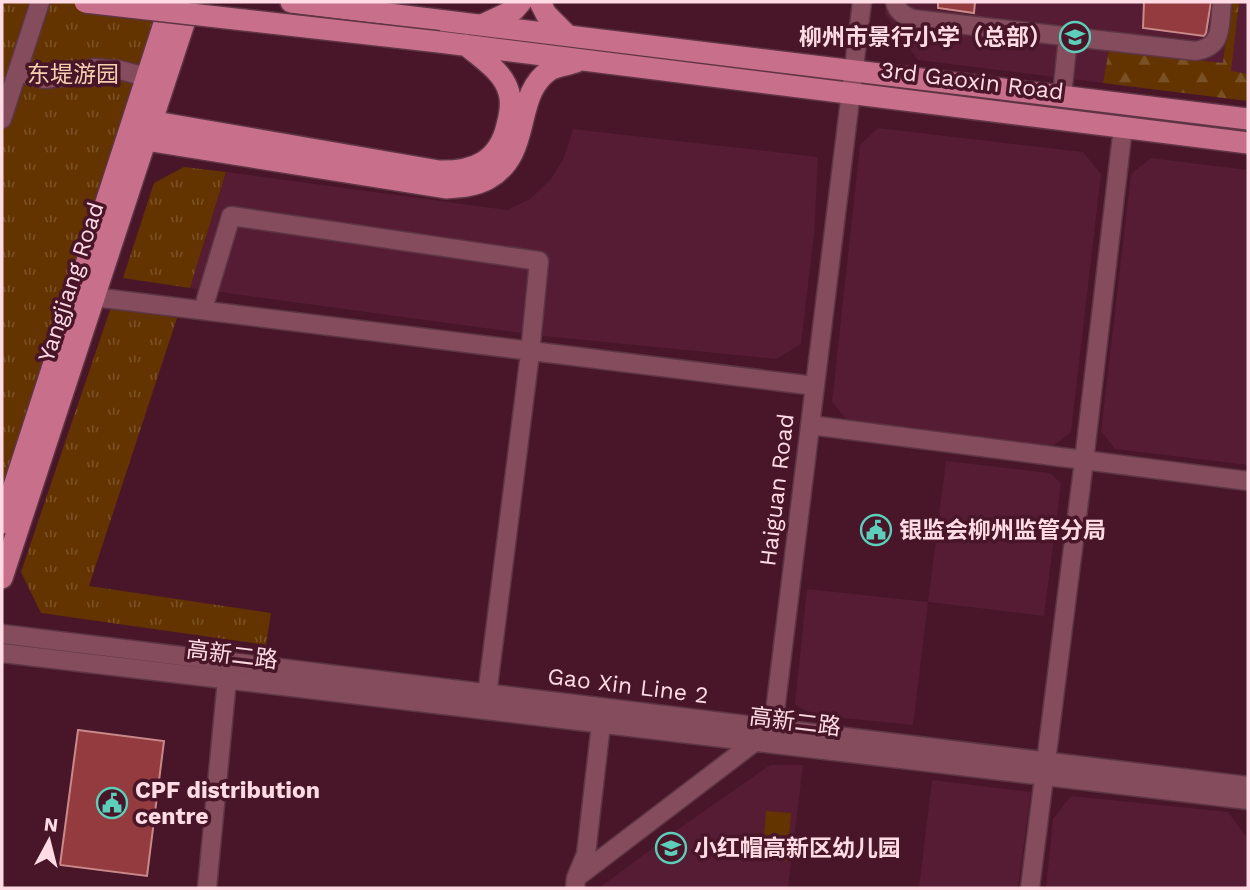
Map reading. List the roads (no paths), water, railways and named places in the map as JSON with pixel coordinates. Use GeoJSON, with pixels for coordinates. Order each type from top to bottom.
{"type":"FeatureCollection","features":[{"type":"Feature","properties":{"kind":"main road","name":"3rd Gaoxin Road"},"geometry":{"type":"LineString","coordinates":[[85,2],[439,42],[1248,143]]}},
{"type":"Feature","properties":{"kind":"main road"},"geometry":{"type":"LineString","coordinates":[[2,523],[140,129],[146,77],[171,2]]}},
{"type":"Feature","properties":{"kind":"main road","name":"Yangjiang Road"},"geometry":{"type":"LineString","coordinates":[[2,578],[96,291],[140,129],[191,2]]}},
{"type":"Feature","properties":{"kind":"main road"},"geometry":{"type":"LineString","coordinates":[[291,2],[1248,119]]}},
{"type":"Feature","properties":{"kind":"main road"},"geometry":{"type":"LineString","coordinates":[[484,24],[514,10],[521,2]]}},
{"type":"Feature","properties":{"kind":"main road"},"geometry":{"type":"LineString","coordinates":[[540,2],[546,14],[567,35]]}},
{"type":"Feature","properties":{"kind":"main road"},"geometry":{"type":"LineString","coordinates":[[140,129],[439,171],[461,171],[482,164],[500,147],[510,110],[509,93],[500,75],[466,46]]}},
{"type":"Feature","properties":{"kind":"main road"},"geometry":{"type":"LineString","coordinates":[[140,129],[446,188],[463,186],[487,180],[514,153],[528,100],[537,82],[552,69],[586,60]]}},
{"type":"Feature","properties":{"kind":"street"},"geometry":{"type":"LineString","coordinates":[[2,119],[40,2]]}},
{"type":"Feature","properties":{"kind":"street","name":"Haiguan Road"},"geometry":{"type":"LineString","coordinates":[[773,728],[862,2]]}},
{"type":"Feature","properties":{"kind":"street"},"geometry":{"type":"LineString","coordinates":[[895,2],[901,14],[913,19],[1196,51],[1210,48],[1217,41],[1222,2]]}},
{"type":"Feature","properties":{"kind":"street"},"geometry":{"type":"LineString","coordinates":[[1062,96],[1068,37]]}},
{"type":"Feature","properties":{"kind":"street"},"geometry":{"type":"LineString","coordinates":[[18,72],[44,79],[71,76],[93,68],[120,70],[146,77]]}},
{"type":"Feature","properties":{"kind":"street"},"geometry":{"type":"LineString","coordinates":[[1030,888],[1123,127]]}},
{"type":"Feature","properties":{"kind":"street"},"geometry":{"type":"LineString","coordinates":[[206,299],[231,216],[539,261],[531,347],[487,702]]}},
{"type":"Feature","properties":{"kind":"street"},"geometry":{"type":"LineString","coordinates":[[96,291],[815,386]]}},
{"type":"Feature","properties":{"kind":"street"},"geometry":{"type":"LineString","coordinates":[[96,291],[206,299],[531,347]]}},
{"type":"Feature","properties":{"kind":"street"},"geometry":{"type":"LineString","coordinates":[[810,425],[1248,481]]}},
{"type":"Feature","properties":{"kind":"street","name":"Gao Xin Line 2"},"geometry":{"type":"LineString","coordinates":[[2,634],[228,671],[487,702],[773,728],[1045,769],[1248,786]]}},
{"type":"Feature","properties":{"kind":"street","name":"高新二路"},"geometry":{"type":"LineString","coordinates":[[2,653],[228,671]]}},
{"type":"Feature","properties":{"kind":"street"},"geometry":{"type":"LineString","coordinates":[[207,888],[228,671]]}},
{"type":"Feature","properties":{"kind":"street","name":"高新二路"},"geometry":{"type":"LineString","coordinates":[[487,702],[596,723],[753,742],[1045,769],[1248,800]]}},
{"type":"Feature","properties":{"kind":"street"},"geometry":{"type":"LineString","coordinates":[[575,883],[586,854],[596,723]]}},
{"type":"Feature","properties":{"kind":"street"},"geometry":{"type":"LineString","coordinates":[[575,883],[773,728]]}},
{"type":"Feature","properties":{"kind":"place","name":"柳州市景行小学（总部）"},"geometry":{"type":"Point","coordinates":[1075,37]}},
{"type":"Feature","properties":{"kind":"place","name":"银监会柳州监管分局"},"geometry":{"type":"Point","coordinates":[876,530]}},
{"type":"Feature","properties":{"kind":"place","name":"CPF distribution centre"},"geometry":{"type":"Point","coordinates":[112,803]}},
{"type":"Feature","properties":{"kind":"place","name":"小红帽高新区幼儿园"},"geometry":{"type":"Point","coordinates":[671,848]}},
{"type":"Feature","properties":{"kind":"park label","name":"东堤游园"},"geometry":{"type":"Point","coordinates":[73,74]}}]}
